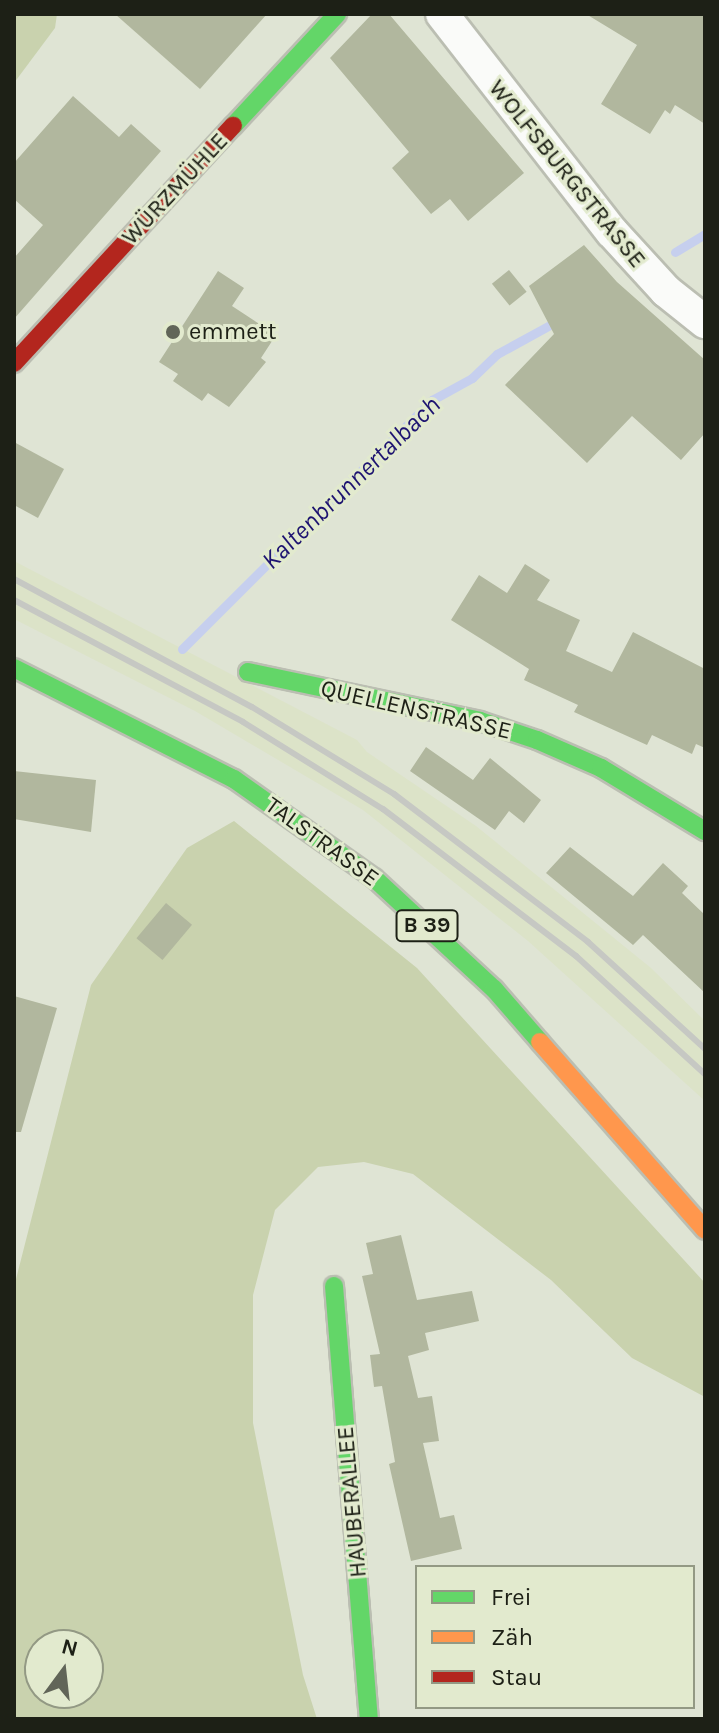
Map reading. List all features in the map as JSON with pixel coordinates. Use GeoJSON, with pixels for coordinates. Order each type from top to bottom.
{"type":"FeatureCollection","features":[{"type":"Feature","properties":{"kind":"street","name":"WÜRZMÜHLE"},"geometry":{"type":"LineString","coordinates":[[14,363],[337,14]]}},
{"type":"Feature","properties":{"kind":"street","name":"WOLFSBURGSTRASSE"},"geometry":{"type":"LineString","coordinates":[[442,14],[621,243],[666,291],[705,322]]}},
{"type":"Feature","properties":{"kind":"street","name":"TALSTRASSE"},"geometry":{"type":"LineString","coordinates":[[14,668],[234,779],[374,878],[494,989],[705,1230]]}},
{"type":"Feature","properties":{"kind":"street","name":"QUELLENSTRASSE"},"geometry":{"type":"LineString","coordinates":[[248,672],[480,721],[523,735],[601,768],[705,831]]}},
{"type":"Feature","properties":{"kind":"street","name":"HAUBERALLEE"},"geometry":{"type":"LineString","coordinates":[[334,1286],[369,1719]]}},
{"type":"Feature","properties":{"kind":"shaded area"},"geometry":{"type":"Polygon","coordinates":[[[14,14],[57,14],[55,28],[14,83],[14,14]]]}},
{"type":"Feature","properties":{"kind":"shaded area"},"geometry":{"type":"Polygon","coordinates":[[[14,561],[357,740],[367,752],[476,826],[651,968],[705,1021],[705,1101],[528,941],[363,810],[195,711],[14,619],[14,561]]]}},
{"type":"Feature","properties":{"kind":"shaded area"},"geometry":{"type":"Polygon","coordinates":[[[234,821],[417,968],[705,1283],[705,1397],[632,1358],[551,1280],[413,1174],[364,1162],[318,1167],[275,1210],[253,1295],[253,1423],[303,1675],[317,1719],[14,1719],[14,1287],[91,985],[187,848],[234,821]]]}},
{"type":"Feature","properties":{"kind":"building"},"geometry":{"type":"Polygon","coordinates":[[[115,14],[267,14],[200,89],[115,14]]]}},
{"type":"Feature","properties":{"kind":"building"},"geometry":{"type":"Polygon","coordinates":[[[372,14],[389,14],[524,173],[468,221],[450,199],[431,214],[392,168],[409,152],[330,58],[372,14]]]}},
{"type":"Feature","properties":{"kind":"building"},"geometry":{"type":"Polygon","coordinates":[[[586,14],[705,14],[705,124],[675,105],[670,114],[665,110],[650,134],[601,104],[637,45],[586,14]]]}},
{"type":"Feature","properties":{"kind":"building"},"geometry":{"type":"Polygon","coordinates":[[[73,96],[119,137],[131,124],[161,151],[14,319],[14,258],[43,225],[14,199],[14,163],[73,96]]]}},
{"type":"Feature","properties":{"kind":"building"},"geometry":{"type":"Polygon","coordinates":[[[584,245],[617,282],[705,360],[705,433],[681,460],[632,416],[587,463],[505,385],[554,334],[529,286],[584,245]]]}},
{"type":"Feature","properties":{"kind":"building"},"geometry":{"type":"Polygon","coordinates":[[[509,270],[527,292],[510,306],[492,284],[509,270]]]}},
{"type":"Feature","properties":{"kind":"building"},"geometry":{"type":"Polygon","coordinates":[[[218,271],[244,288],[232,306],[276,335],[261,358],[266,362],[229,407],[208,393],[202,401],[173,381],[178,374],[159,362],[218,271]]]}},
{"type":"Feature","properties":{"kind":"building"},"geometry":{"type":"Polygon","coordinates":[[[14,442],[64,469],[38,518],[14,505],[14,442]]]}},
{"type":"Feature","properties":{"kind":"building"},"geometry":{"type":"Polygon","coordinates":[[[525,564],[550,580],[537,600],[580,620],[566,651],[612,672],[633,632],[705,669],[705,748],[696,744],[692,754],[652,735],[647,745],[574,712],[578,705],[524,680],[529,669],[451,620],[479,575],[507,593],[525,564]]]}},
{"type":"Feature","properties":{"kind":"building"},"geometry":{"type":"Polygon","coordinates":[[[426,747],[473,780],[490,758],[541,800],[524,823],[509,811],[495,830],[410,771],[426,747]]]}},
{"type":"Feature","properties":{"kind":"building"},"geometry":{"type":"Polygon","coordinates":[[[14,771],[96,780],[91,832],[14,819],[14,771]]]}},
{"type":"Feature","properties":{"kind":"building"},"geometry":{"type":"Polygon","coordinates":[[[570,847],[633,896],[663,863],[688,886],[682,893],[705,915],[705,993],[643,935],[633,945],[546,873],[570,847]]]}},
{"type":"Feature","properties":{"kind":"building"},"geometry":{"type":"Polygon","coordinates":[[[166,903],[192,925],[162,960],[136,938],[166,903]]]}},
{"type":"Feature","properties":{"kind":"building"},"geometry":{"type":"Polygon","coordinates":[[[14,996],[57,1008],[21,1132],[14,1132],[14,996]]]}},
{"type":"Feature","properties":{"kind":"building"},"geometry":{"type":"Polygon","coordinates":[[[401,1235],[417,1300],[472,1291],[479,1321],[425,1333],[429,1350],[408,1356],[418,1398],[432,1396],[439,1441],[423,1443],[440,1518],[454,1515],[462,1549],[411,1561],[389,1464],[395,1462],[382,1386],[374,1387],[370,1355],[380,1354],[362,1276],[373,1274],[366,1243],[401,1235]]]}},
{"type":"Feature","properties":{"kind":"waterway","name":"Kaltenbrunnertalbach"},"geometry":{"type":"LineString","coordinates":[[675,252],[705,234]]}},
{"type":"Feature","properties":{"kind":"waterway","name":"Kaltenbrunnertalbach"},"geometry":{"type":"LineString","coordinates":[[182,649],[432,400],[472,378],[497,354],[559,320]]}},
{"type":"Feature","properties":{"kind":"railway"},"geometry":{"type":"LineString","coordinates":[[14,579],[252,707],[394,794],[588,942],[705,1049]]}},
{"type":"Feature","properties":{"kind":"railway"},"geometry":{"type":"LineString","coordinates":[[14,600],[243,722],[383,809],[576,956],[705,1074]]}},
{"type":"Feature","properties":{"kind":"traffic: fast"},"geometry":{"type":"LineString","coordinates":[[233,126],[337,14]]}},
{"type":"Feature","properties":{"kind":"traffic: fast"},"geometry":{"type":"LineString","coordinates":[[14,668],[234,779],[374,878],[494,989],[540,1042]]}},
{"type":"Feature","properties":{"kind":"traffic: fast"},"geometry":{"type":"LineString","coordinates":[[248,672],[480,721],[537,740],[601,768],[705,831]]}},
{"type":"Feature","properties":{"kind":"traffic: fast"},"geometry":{"type":"LineString","coordinates":[[334,1286],[369,1719]]}},
{"type":"Feature","properties":{"kind":"traffic: slow"},"geometry":{"type":"LineString","coordinates":[[540,1042],[705,1230]]}},
{"type":"Feature","properties":{"kind":"traffic: jam"},"geometry":{"type":"LineString","coordinates":[[14,363],[233,126]]}},
{"type":"Feature","properties":{"kind":"place","name":"emmett"},"geometry":{"type":"Point","coordinates":[173,332]}}]}
